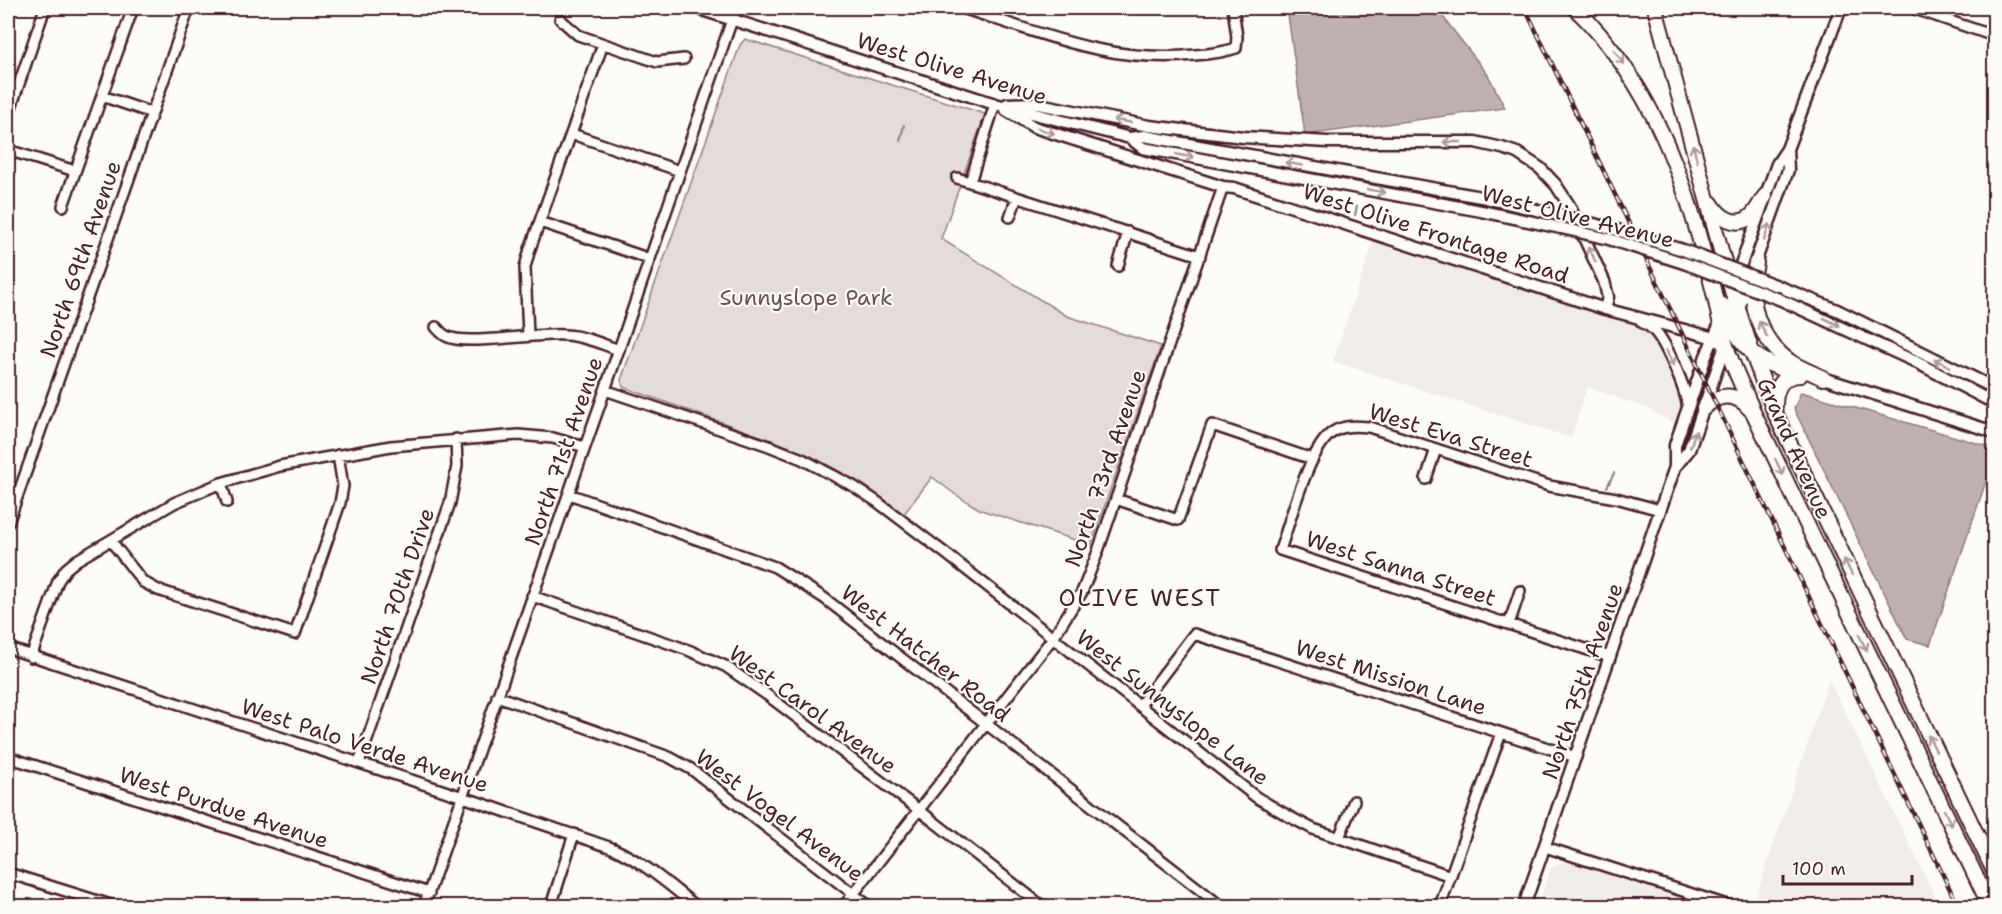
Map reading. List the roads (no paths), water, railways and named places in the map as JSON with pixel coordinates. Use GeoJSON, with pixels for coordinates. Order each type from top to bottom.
{"type":"FeatureCollection","features":[{"type":"Feature","properties":{"kind":"highway"},"geometry":{"type":"LineString","coordinates":[[1575,8],[1617,54],[1654,115],[1691,208],[1712,284],[1729,318]]}},
{"type":"Feature","properties":{"kind":"highway","name":"Grand Avenue"},"geometry":{"type":"LineString","coordinates":[[1655,8],[1732,291],[1729,318],[1720,342],[1990,906]]}},
{"type":"Feature","properties":{"kind":"highway"},"geometry":{"type":"LineString","coordinates":[[1705,193],[1718,214],[1735,221],[1741,221],[1750,216],[1765,196]]}},
{"type":"Feature","properties":{"kind":"highway"},"geometry":{"type":"LineString","coordinates":[[1756,264],[1752,280],[1753,301],[1764,333],[1790,361],[1823,378]]}},
{"type":"Feature","properties":{"kind":"highway","name":"Grand Avenue"},"geometry":{"type":"LineString","coordinates":[[1729,318],[1753,355],[1775,413],[1802,472],[1995,871]]}},
{"type":"Feature","properties":{"kind":"highway"},"geometry":{"type":"LineString","coordinates":[[1720,342],[1760,371]]}},
{"type":"Feature","properties":{"kind":"highway"},"geometry":{"type":"LineString","coordinates":[[1753,355],[1772,366],[1800,375]]}},
{"type":"Feature","properties":{"kind":"highway"},"geometry":{"type":"LineString","coordinates":[[1775,413],[1775,395],[1781,382],[1792,375],[1823,378]]}},
{"type":"Feature","properties":{"kind":"highway"},"geometry":{"type":"LineString","coordinates":[[1704,408],[1714,399],[1728,397],[1744,402],[1754,414]]}},
{"type":"Feature","properties":{"kind":"main road","name":"West Olive Avenue"},"geometry":{"type":"LineString","coordinates":[[696,8],[995,104],[1130,138],[1144,136],[1481,197],[1610,228],[1683,250],[1837,310],[1995,388]]}},
{"type":"Feature","properties":{"kind":"main road"},"geometry":{"type":"LineString","coordinates":[[1732,291],[1777,164],[1787,149],[1841,8]]}},
{"type":"Feature","properties":{"kind":"main road"},"geometry":{"type":"LineString","coordinates":[[995,104],[1034,103],[1149,126],[1243,137],[1328,142],[1475,142],[1517,153],[1540,168],[1569,205],[1604,281],[1608,297],[1605,309]]}},
{"type":"Feature","properties":{"kind":"main road","name":"West Olive Frontage Road"},"geometry":{"type":"LineString","coordinates":[[995,104],[1034,127],[1242,191],[1605,309],[1720,342]]}},
{"type":"Feature","properties":{"kind":"main road","name":"West Olive Avenue"},"geometry":{"type":"LineString","coordinates":[[1130,138],[1143,148],[1481,211],[1609,239],[1684,263],[1779,299],[1904,357],[1995,403]]}},
{"type":"Feature","properties":{"kind":"main road"},"geometry":{"type":"LineString","coordinates":[[1729,318],[1756,264],[1788,170],[1787,149]]}},
{"type":"Feature","properties":{"kind":"main road"},"geometry":{"type":"LineString","coordinates":[[1637,319],[1656,332],[1686,392],[1689,408]]}},
{"type":"Feature","properties":{"kind":"main road","name":"North 75th Avenue"},"geometry":{"type":"LineString","coordinates":[[1675,467],[1689,450],[1704,408],[1720,342]]}},
{"type":"Feature","properties":{"kind":"main road","name":"North 75th Avenue"},"geometry":{"type":"LineString","coordinates":[[1524,906],[1675,467],[1675,445],[1706,356],[1720,342]]}},
{"type":"Feature","properties":{"kind":"main road"},"geometry":{"type":"LineString","coordinates":[[1823,378],[1995,432]]}},
{"type":"Feature","properties":{"kind":"street"},"geometry":{"type":"LineString","coordinates":[[8,116],[45,8]]}},
{"type":"Feature","properties":{"kind":"street"},"geometry":{"type":"LineString","coordinates":[[63,206],[133,8]]}},
{"type":"Feature","properties":{"kind":"street","name":"North 69th Avenue"},"geometry":{"type":"LineString","coordinates":[[8,523],[12,498],[189,8]]}},
{"type":"Feature","properties":{"kind":"street","name":"North 71st Avenue"},"geometry":{"type":"LineString","coordinates":[[424,906],[736,8]]}},
{"type":"Feature","properties":{"kind":"street"},"geometry":{"type":"LineString","coordinates":[[962,8],[1092,50],[1166,58],[1225,52],[1236,48],[1237,37],[1233,8]]}},
{"type":"Feature","properties":{"kind":"street"},"geometry":{"type":"LineString","coordinates":[[1912,8],[1995,36]]}},
{"type":"Feature","properties":{"kind":"street"},"geometry":{"type":"LineString","coordinates":[[560,19],[578,35],[657,62],[684,59]]}},
{"type":"Feature","properties":{"kind":"street"},"geometry":{"type":"LineString","coordinates":[[528,335],[525,267],[603,44]]}},
{"type":"Feature","properties":{"kind":"street"},"geometry":{"type":"LineString","coordinates":[[102,96],[152,113]]}},
{"type":"Feature","properties":{"kind":"street"},"geometry":{"type":"LineString","coordinates":[[970,182],[995,104]]}},
{"type":"Feature","properties":{"kind":"street"},"geometry":{"type":"LineString","coordinates":[[572,134],[680,171]]}},
{"type":"Feature","properties":{"kind":"street"},"geometry":{"type":"LineString","coordinates":[[8,150],[75,171]]}},
{"type":"Feature","properties":{"kind":"street"},"geometry":{"type":"LineString","coordinates":[[957,178],[1200,255]]}},
{"type":"Feature","properties":{"kind":"street","name":"North 73rd Avenue"},"geometry":{"type":"LineString","coordinates":[[844,906],[1052,639],[1082,592],[1223,187]]}},
{"type":"Feature","properties":{"kind":"street"},"geometry":{"type":"LineString","coordinates":[[1010,217],[1017,197]]}},
{"type":"Feature","properties":{"kind":"street"},"geometry":{"type":"LineString","coordinates":[[540,222],[650,259]]}},
{"type":"Feature","properties":{"kind":"street"},"geometry":{"type":"LineString","coordinates":[[1118,266],[1128,232]]}},
{"type":"Feature","properties":{"kind":"street"},"geometry":{"type":"LineString","coordinates":[[436,327],[446,336],[462,341],[528,335],[565,335],[619,350]]}},
{"type":"Feature","properties":{"kind":"street","name":"West Sunnyslope Lane"},"geometry":{"type":"LineString","coordinates":[[605,390],[769,446],[802,459],[852,486],[876,501],[945,553],[1256,797],[1290,818],[1339,838],[1451,876]]}},
{"type":"Feature","properties":{"kind":"street"},"geometry":{"type":"LineString","coordinates":[[1116,499],[1178,520],[1212,425],[1312,459]]}},
{"type":"Feature","properties":{"kind":"street","name":"West Eva Street"},"geometry":{"type":"LineString","coordinates":[[1281,550],[1312,459],[1320,444],[1331,433],[1354,426],[1369,427],[1549,486],[1616,498],[1660,510]]}},
{"type":"Feature","properties":{"kind":"street"},"geometry":{"type":"LineString","coordinates":[[31,657],[58,581],[66,569],[77,560],[174,503],[221,483],[280,466],[338,455],[456,439],[536,435],[585,447]]}},
{"type":"Feature","properties":{"kind":"street","name":"North 70th Drive"},"geometry":{"type":"LineString","coordinates":[[359,763],[450,503],[457,466],[456,439]]}},
{"type":"Feature","properties":{"kind":"street"},"geometry":{"type":"LineString","coordinates":[[1426,479],[1436,449]]}},
{"type":"Feature","properties":{"kind":"street"},"geometry":{"type":"LineString","coordinates":[[111,541],[143,582],[158,590],[295,634],[340,503],[343,486],[338,455]]}},
{"type":"Feature","properties":{"kind":"street"},"geometry":{"type":"LineString","coordinates":[[221,483],[227,502]]}},
{"type":"Feature","properties":{"kind":"street","name":"West Hatcher Road"},"geometry":{"type":"LineString","coordinates":[[569,494],[775,567],[824,598],[1217,903],[1224,906]]}},
{"type":"Feature","properties":{"kind":"street","name":"West Sanna Street"},"geometry":{"type":"LineString","coordinates":[[1281,550],[1610,657]]}},
{"type":"Feature","properties":{"kind":"street","name":"West Sanna Street"},"geometry":{"type":"LineString","coordinates":[[1509,624],[1520,591]]}},
{"type":"Feature","properties":{"kind":"street","name":"West Carol Avenue"},"geometry":{"type":"LineString","coordinates":[[532,596],[688,650],[725,666],[767,694],[1042,906]]}},
{"type":"Feature","properties":{"kind":"street","name":"West Mission Lane"},"geometry":{"type":"LineString","coordinates":[[1140,705],[1194,634],[1576,757]]}},
{"type":"Feature","properties":{"kind":"street","name":"West Palo Verde Avenue"},"geometry":{"type":"LineString","coordinates":[[8,648],[574,834],[628,855],[646,866],[696,906]]}},
{"type":"Feature","properties":{"kind":"street","name":"West Vogel Avenue"},"geometry":{"type":"LineString","coordinates":[[497,696],[669,757],[690,769],[869,906]]}},
{"type":"Feature","properties":{"kind":"street"},"geometry":{"type":"LineString","coordinates":[[1440,906],[1501,732]]}},
{"type":"Feature","properties":{"kind":"street","name":"West Purdue Avenue"},"geometry":{"type":"LineString","coordinates":[[8,758],[429,893]]}},
{"type":"Feature","properties":{"kind":"street"},"geometry":{"type":"LineString","coordinates":[[1339,838],[1354,801]]}},
{"type":"Feature","properties":{"kind":"street"},"geometry":{"type":"LineString","coordinates":[[551,906],[574,834]]}},
{"type":"Feature","properties":{"kind":"street"},"geometry":{"type":"LineString","coordinates":[[1545,847],[1730,906]]}},
{"type":"Feature","properties":{"kind":"street"},"geometry":{"type":"LineString","coordinates":[[8,873],[114,906]]}},
{"type":"Feature","properties":{"kind":"waterway"},"geometry":{"type":"LineString","coordinates":[[900,141],[904,125]]}},
{"type":"Feature","properties":{"kind":"waterway"},"geometry":{"type":"LineString","coordinates":[[1355,215],[1357,206]]}},
{"type":"Feature","properties":{"kind":"waterway"},"geometry":{"type":"LineString","coordinates":[[1607,487],[1614,473]]}},
{"type":"Feature","properties":{"kind":"railway"},"geometry":{"type":"LineString","coordinates":[[1525,8],[1958,906]]}},
{"type":"Feature","properties":{"kind":"district","name":"OLIVE WEST"},"geometry":{"type":"Point","coordinates":[1140,598]}},
{"type":"Feature","properties":{"kind":"park label","name":"Sunnyslope Park"},"geometry":{"type":"Point","coordinates":[806,297]}}]}
